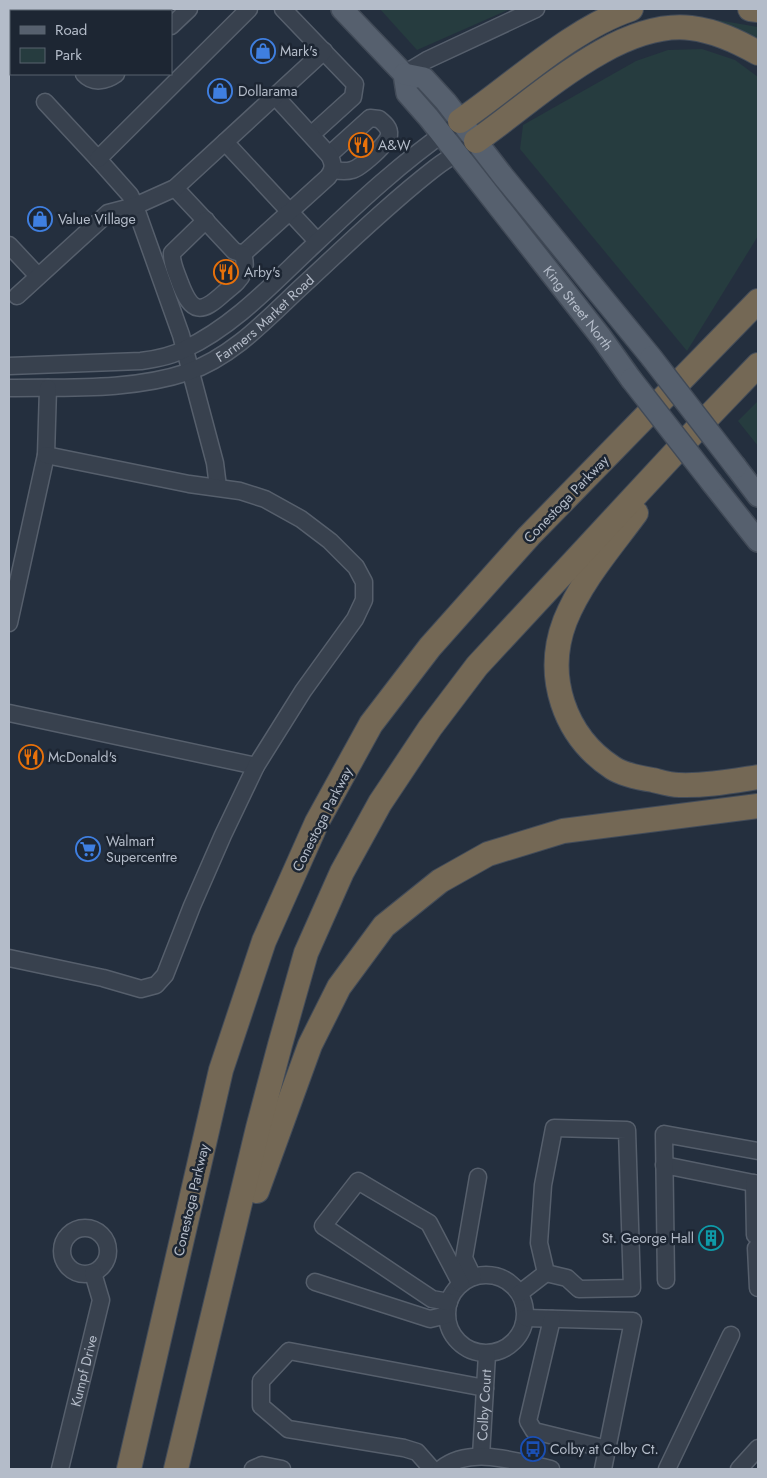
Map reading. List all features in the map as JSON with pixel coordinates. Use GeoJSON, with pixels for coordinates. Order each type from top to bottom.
{"type":"FeatureCollection","features":[{"type":"Feature","properties":{"kind":"highway"},"geometry":{"type":"LineString","coordinates":[[460,121],[583,32],[614,15],[631,9]]}},
{"type":"Feature","properties":{"kind":"highway"},"geometry":{"type":"LineString","coordinates":[[750,9],[758,10]]}},
{"type":"Feature","properties":{"kind":"highway"},"geometry":{"type":"LineString","coordinates":[[476,141],[608,47],[644,33],[670,28],[690,28],[714,32],[736,40],[758,53]]}},
{"type":"Feature","properties":{"kind":"highway"},"geometry":{"type":"LineString","coordinates":[[693,368],[758,281]]}},
{"type":"Feature","properties":{"kind":"highway","name":"Conestoga Parkway"},"geometry":{"type":"LineString","coordinates":[[129,1469],[220,1070],[264,941],[317,822],[371,724],[430,647],[529,536],[758,301]]}},
{"type":"Feature","properties":{"kind":"highway"},"geometry":{"type":"LineString","coordinates":[[176,1469],[258,1128],[304,962],[347,863],[380,803],[430,728],[477,666],[758,365]]}},
{"type":"Feature","properties":{"kind":"highway"},"geometry":{"type":"LineString","coordinates":[[709,416],[582,587],[565,621],[557,650],[559,693],[566,715],[576,732],[591,750],[614,769],[640,778],[677,786],[758,777]]}},
{"type":"Feature","properties":{"kind":"highway"},"geometry":{"type":"LineString","coordinates":[[215,1310],[228,1283],[265,1167],[310,1045],[339,988],[384,926],[440,881],[488,854],[563,831],[758,806]]}},
{"type":"Feature","properties":{"kind":"main road","name":"King Street North"},"geometry":{"type":"LineString","coordinates":[[349,11],[404,74],[407,93],[601,337],[758,541]]}},
{"type":"Feature","properties":{"kind":"main road","name":"King Street North"},"geometry":{"type":"LineString","coordinates":[[404,74],[424,78],[651,357],[758,496]]}},
{"type":"Feature","properties":{"kind":"street"},"geometry":{"type":"LineString","coordinates":[[172,25],[189,9]]}},
{"type":"Feature","properties":{"kind":"street"},"geometry":{"type":"LineString","coordinates":[[98,159],[249,9]]}},
{"type":"Feature","properties":{"kind":"street"},"geometry":{"type":"LineString","coordinates":[[284,9],[355,84],[353,97],[311,135]]}},
{"type":"Feature","properties":{"kind":"street"},"geometry":{"type":"LineString","coordinates":[[404,74],[509,15],[536,9]]}},
{"type":"Feature","properties":{"kind":"street"},"geometry":{"type":"LineString","coordinates":[[17,296],[108,213],[135,206],[175,188],[324,51]]}},
{"type":"Feature","properties":{"kind":"street"},"geometry":{"type":"LineString","coordinates":[[85,75],[87,78],[99,81],[109,79],[115,75]]}},
{"type":"Feature","properties":{"kind":"street"},"geometry":{"type":"LineString","coordinates":[[243,254],[314,189],[331,162],[311,135],[275,96]]}},
{"type":"Feature","properties":{"kind":"street"},"geometry":{"type":"LineString","coordinates":[[45,102],[98,159],[130,196],[135,206],[181,335],[215,463],[218,487]]}},
{"type":"Feature","properties":{"kind":"street","name":"Farmers Market Road"},"geometry":{"type":"LineString","coordinates":[[9,366],[142,361],[184,350],[210,335],[241,313],[420,149],[460,121]]}},
{"type":"Feature","properties":{"kind":"street","name":"Farmers Market Road"},"geometry":{"type":"LineString","coordinates":[[9,388],[126,385],[166,378],[190,371],[220,357],[254,331],[404,193],[436,167],[476,141]]}},
{"type":"Feature","properties":{"kind":"street"},"geometry":{"type":"LineString","coordinates":[[225,142],[317,242]]}},
{"type":"Feature","properties":{"kind":"street"},"geometry":{"type":"LineString","coordinates":[[175,188],[234,251],[243,254]]}},
{"type":"Feature","properties":{"kind":"street"},"geometry":{"type":"LineString","coordinates":[[206,220],[172,253],[172,260],[185,297],[191,304],[199,308],[211,305],[240,278],[245,267],[243,254]]}},
{"type":"Feature","properties":{"kind":"street"},"geometry":{"type":"LineString","coordinates":[[9,245],[38,276]]}},
{"type":"Feature","properties":{"kind":"street"},"geometry":{"type":"LineString","coordinates":[[9,623],[15,568],[46,455],[48,388]]}},
{"type":"Feature","properties":{"kind":"street"},"geometry":{"type":"LineString","coordinates":[[9,958],[103,978],[141,989],[156,985],[165,975],[192,906],[256,766],[298,697],[356,619],[364,600],[364,582],[356,567],[330,541],[301,519],[265,499],[218,487],[189,484],[46,455]]}},
{"type":"Feature","properties":{"kind":"street"},"geometry":{"type":"LineString","coordinates":[[9,713],[256,766]]}},
{"type":"Feature","properties":{"kind":"street"},"geometry":{"type":"LineString","coordinates":[[554,1128],[627,1130],[632,1288],[579,1290],[567,1278],[546,1273],[539,1243],[543,1184],[554,1128]]}},
{"type":"Feature","properties":{"kind":"street"},"geometry":{"type":"LineString","coordinates":[[666,1280],[664,1134],[758,1151]]}},
{"type":"Feature","properties":{"kind":"street"},"geometry":{"type":"LineString","coordinates":[[664,1165],[756,1183],[755,1242],[758,1288]]}},
{"type":"Feature","properties":{"kind":"street"},"geometry":{"type":"LineString","coordinates":[[467,1281],[464,1258],[478,1177]]}},
{"type":"Feature","properties":{"kind":"street"},"geometry":{"type":"LineString","coordinates":[[448,1308],[323,1226],[358,1181],[429,1222],[467,1281]]}},
{"type":"Feature","properties":{"kind":"street","name":"Kumpf Drive"},"geometry":{"type":"LineString","coordinates":[[60,1469],[101,1300],[93,1273]]}},
{"type":"Feature","properties":{"kind":"street"},"geometry":{"type":"LineString","coordinates":[[520,1293],[546,1273]]}},
{"type":"Feature","properties":{"kind":"street"},"geometry":{"type":"LineString","coordinates":[[315,1282],[430,1319],[448,1308],[467,1281],[486,1275],[504,1279],[520,1293],[526,1309],[526,1318],[633,1321],[603,1469]]}},
{"type":"Feature","properties":{"kind":"street","name":"Colby Court"},"geometry":{"type":"LineString","coordinates":[[448,1308],[450,1330],[458,1341],[467,1349],[487,1354],[501,1351],[514,1342],[522,1331],[526,1318]]}},
{"type":"Feature","properties":{"kind":"street"},"geometry":{"type":"LineString","coordinates":[[552,1319],[528,1421],[534,1431],[607,1449]]}},
{"type":"Feature","properties":{"kind":"street"},"geometry":{"type":"LineString","coordinates":[[667,1469],[732,1335]]}},
{"type":"Feature","properties":{"kind":"street"},"geometry":{"type":"LineString","coordinates":[[432,1469],[417,1452],[404,1448],[288,1429],[261,1406],[262,1381],[289,1351],[485,1388]]}},
{"type":"Feature","properties":{"kind":"street","name":"Colby Court"},"geometry":{"type":"LineString","coordinates":[[481,1456],[487,1354]]}},
{"type":"Feature","properties":{"kind":"street"},"geometry":{"type":"LineString","coordinates":[[739,1469],[758,1448]]}},
{"type":"Feature","properties":{"kind":"street"},"geometry":{"type":"LineString","coordinates":[[441,1469],[461,1458],[481,1456],[551,1469]]}},
{"type":"Feature","properties":{"kind":"street"},"geometry":{"type":"LineString","coordinates":[[253,1469],[262,1465],[282,1469]]}},
{"type":"Feature","properties":{"kind":"green space"},"geometry":{"type":"Polygon","coordinates":[[[380,9],[510,9],[417,50],[380,9]]]}},
{"type":"Feature","properties":{"kind":"green space"},"geometry":{"type":"Polygon","coordinates":[[[694,16],[758,27],[758,41],[735,30],[694,16]]]}},
{"type":"Feature","properties":{"kind":"green space"},"geometry":{"type":"Polygon","coordinates":[[[702,49],[735,60],[758,77],[758,236],[687,351],[520,149],[523,125],[636,61],[668,50],[702,49]]]}},
{"type":"Feature","properties":{"kind":"green space"},"geometry":{"type":"Polygon","coordinates":[[[758,401],[758,446],[738,421],[758,401]]]}},
{"type":"Feature","properties":{"kind":"place","name":"Mark's"},"geometry":{"type":"Point","coordinates":[263,51]}},
{"type":"Feature","properties":{"kind":"place","name":"Dollarama"},"geometry":{"type":"Point","coordinates":[220,91]}},
{"type":"Feature","properties":{"kind":"place","name":"A&W"},"geometry":{"type":"Point","coordinates":[361,145]}},
{"type":"Feature","properties":{"kind":"place","name":"Value Village"},"geometry":{"type":"Point","coordinates":[40,219]}},
{"type":"Feature","properties":{"kind":"place","name":"Arby's"},"geometry":{"type":"Point","coordinates":[226,272]}},
{"type":"Feature","properties":{"kind":"place","name":"McDonald's"},"geometry":{"type":"Point","coordinates":[31,757]}},
{"type":"Feature","properties":{"kind":"place","name":"Walmart Supercentre"},"geometry":{"type":"Point","coordinates":[88,849]}},
{"type":"Feature","properties":{"kind":"place","name":"St. George Hall"},"geometry":{"type":"Point","coordinates":[711,1238]}},
{"type":"Feature","properties":{"kind":"place","name":"Colby at Colby Ct."},"geometry":{"type":"Point","coordinates":[533,1449]}}]}
